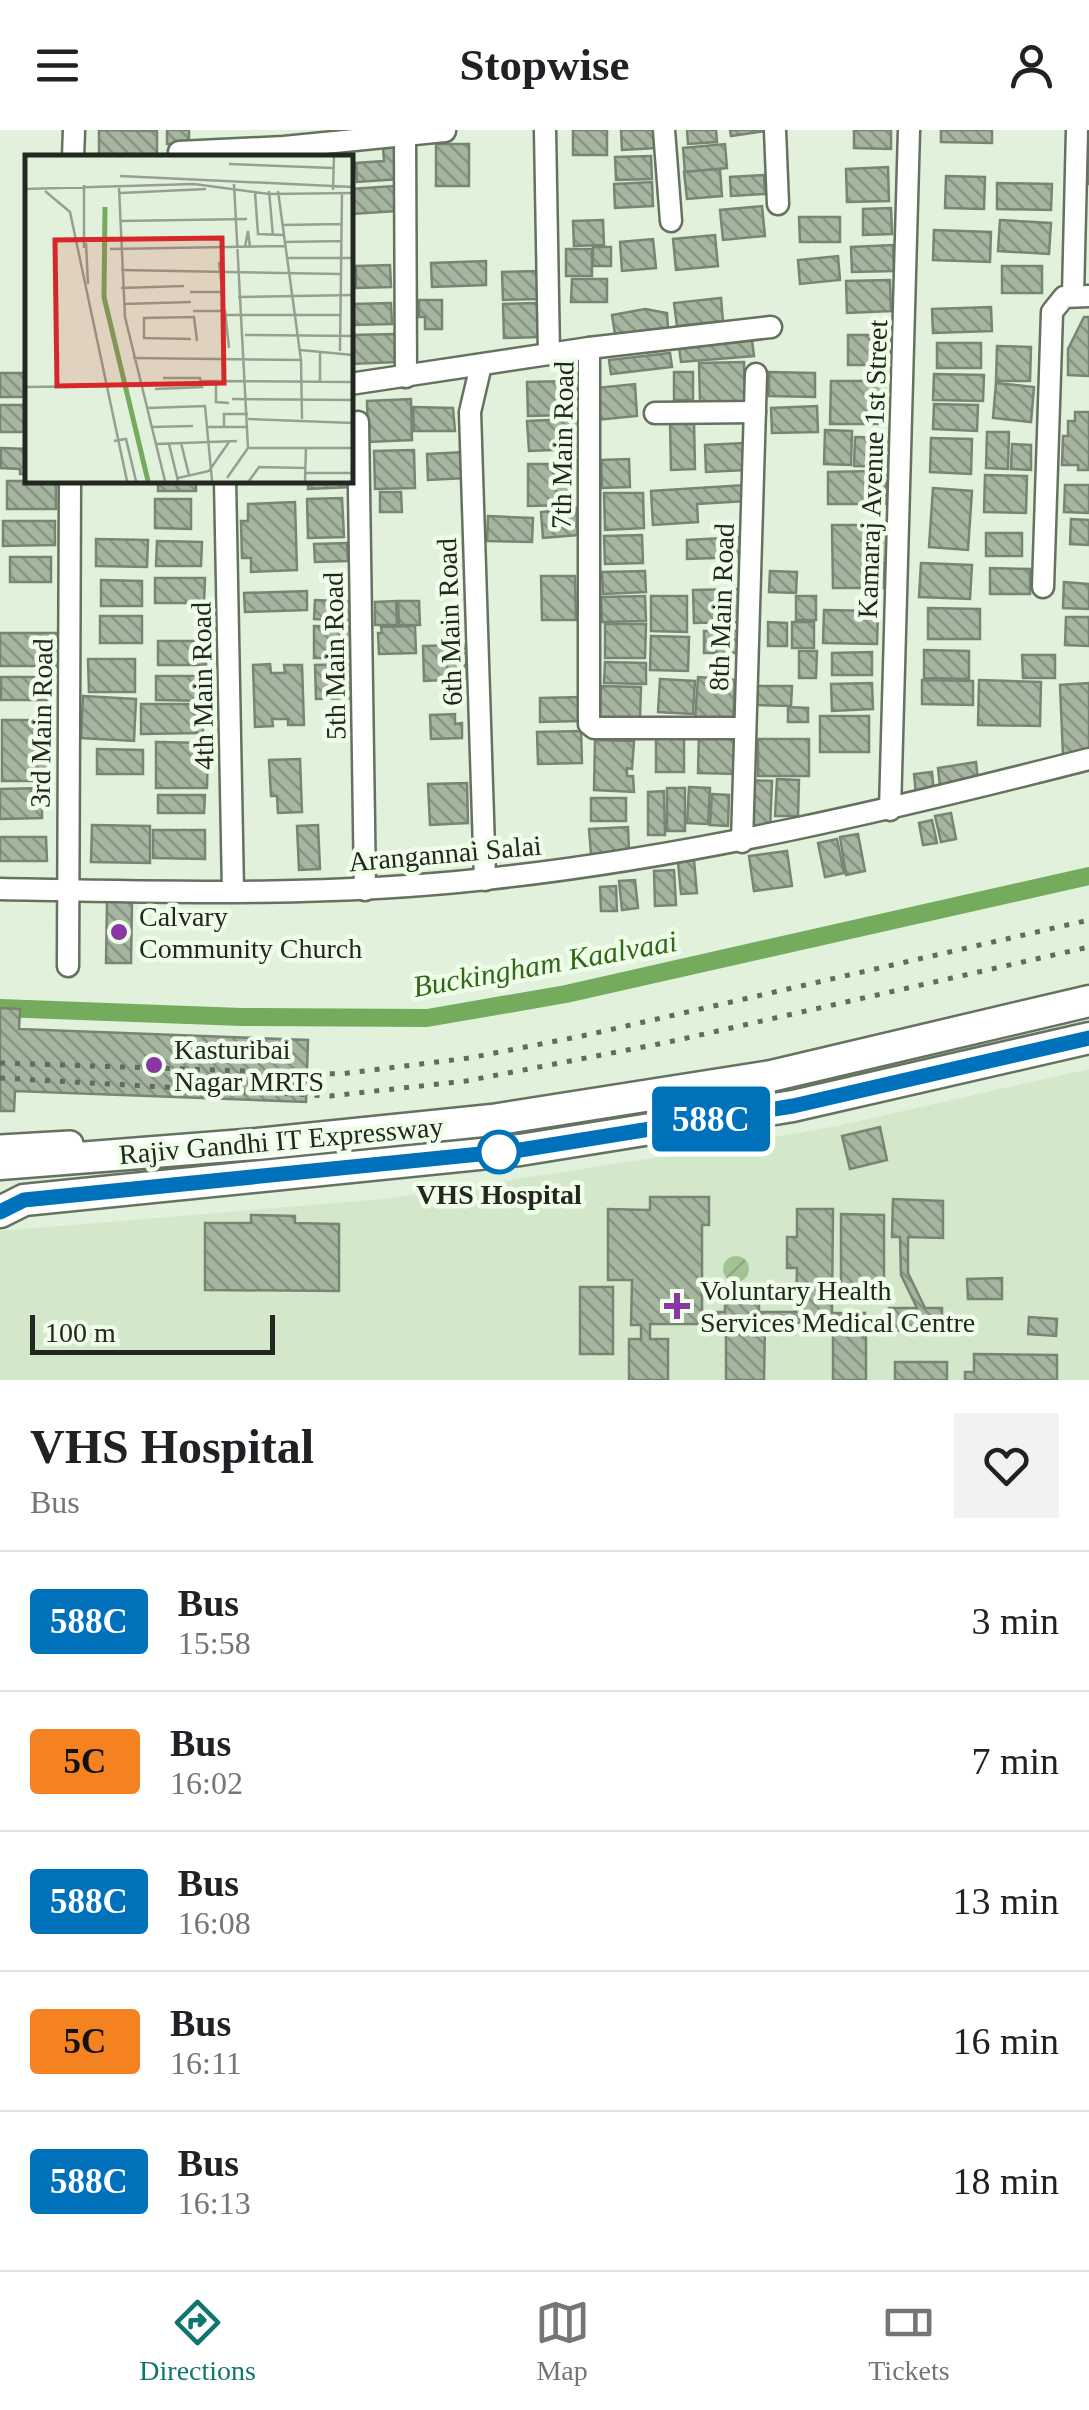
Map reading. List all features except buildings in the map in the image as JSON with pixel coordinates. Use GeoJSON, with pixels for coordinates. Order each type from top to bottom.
{"type":"FeatureCollection","features":[{"type":"Feature","properties":{"kind":"main road","name":"Rajiv Gandhi IT Expressway"},"geometry":{"type":"LineString","coordinates":[[0,1164],[492,1120],[770,1076],[1089,1001]]}},
{"type":"Feature","properties":{"kind":"main road","name":"Rajiv Gandhi IT Expressway"},"geometry":{"type":"LineString","coordinates":[[0,1212],[24,1200],[540,1147],[793,1106],[1089,1038]]}},
{"type":"Feature","properties":{"kind":"main road"},"geometry":{"type":"LineString","coordinates":[[0,1180],[176,1164],[320,1144],[334,1136]]}},
{"type":"Feature","properties":{"kind":"street"},"geometry":{"type":"LineString","coordinates":[[545,130],[549,354]]}},
{"type":"Feature","properties":{"kind":"street"},"geometry":{"type":"LineString","coordinates":[[664,130],[671,221]]}},
{"type":"Feature","properties":{"kind":"street"},"geometry":{"type":"LineString","coordinates":[[774,130],[778,204]]}},
{"type":"Feature","properties":{"kind":"street","name":"Kamaraj Avenue 1st Street"},"geometry":{"type":"LineString","coordinates":[[890,810],[909,130]]}},
{"type":"Feature","properties":{"kind":"street"},"geometry":{"type":"LineString","coordinates":[[1044,586],[1052,312],[1064,298],[1081,295],[1082,192],[1077,130]]}},
{"type":"Feature","properties":{"kind":"street"},"geometry":{"type":"LineString","coordinates":[[179,152],[445,131]]}},
{"type":"Feature","properties":{"kind":"street"},"geometry":{"type":"LineString","coordinates":[[405,134],[406,377]]}},
{"type":"Feature","properties":{"kind":"street","name":"7th Main Road"},"geometry":{"type":"LineString","coordinates":[[745,728],[594,728],[589,724],[589,348],[771,327]]}},
{"type":"Feature","properties":{"kind":"street"},"geometry":{"type":"LineString","coordinates":[[352,384],[589,348]]}},
{"type":"Feature","properties":{"kind":"street","name":"6th Main Road"},"geometry":{"type":"LineString","coordinates":[[481,365],[470,412],[484,880]]}},
{"type":"Feature","properties":{"kind":"street","name":"8th Main Road"},"geometry":{"type":"LineString","coordinates":[[742,842],[756,374]]}},
{"type":"Feature","properties":{"kind":"street"},"geometry":{"type":"LineString","coordinates":[[655,413],[754,412]]}},
{"type":"Feature","properties":{"kind":"street","name":"5th Main Road"},"geometry":{"type":"LineString","coordinates":[[358,422],[365,890]]}},
{"type":"Feature","properties":{"kind":"street","name":"3rd Main Road"},"geometry":{"type":"LineString","coordinates":[[68,966],[70,482]]}},
{"type":"Feature","properties":{"kind":"street","name":"4th Main Road"},"geometry":{"type":"LineString","coordinates":[[225,482],[233,891]]}},
{"type":"Feature","properties":{"kind":"street","name":"Arangannai Salai"},"geometry":{"type":"LineString","coordinates":[[0,889],[365,890],[484,880],[742,842],[890,810],[1089,759]]}},
{"type":"Feature","properties":{"kind":"street"},"geometry":{"type":"LineString","coordinates":[[0,1148],[314,1128],[334,1136]]}},
{"type":"Feature","properties":{"kind":"shaded area"},"geometry":{"type":"Polygon","coordinates":[[[1089,1069],[1089,1380],[0,1380],[0,1231],[384,1199],[837,1126],[1089,1069]]]}},
{"type":"Feature","properties":{"kind":"green space"},"geometry":{"type":"Polygon","coordinates":[[[736,1256],[745,1260],[749,1269],[745,1278],[736,1282],[727,1278],[723,1269],[727,1260],[736,1256]]]}},
{"type":"Feature","properties":{"kind":"waterway","name":"Buckingham Kaalvaai"},"geometry":{"type":"LineString","coordinates":[[0,1008],[242,1017],[427,1018],[566,994],[1089,876]]}},
{"type":"Feature","properties":{"kind":"railway"},"geometry":{"type":"LineString","coordinates":[[0,1063],[340,1074],[469,1058],[587,1035],[1089,920]]}},
{"type":"Feature","properties":{"kind":"railway"},"geometry":{"type":"LineString","coordinates":[[0,1078],[330,1096],[466,1081],[669,1042],[1089,947]]}},
{"type":"Feature","properties":{"kind":"bus line","name":"588C"},"geometry":{"type":"LineString","coordinates":[[0,1212],[24,1200],[520,1150],[793,1106],[1089,1038]]}},
{"type":"Feature","properties":{"kind":"place","name":"Calvary Community Church"},"geometry":{"type":"Point","coordinates":[119,932]}},
{"type":"Feature","properties":{"kind":"place","name":"Kasturibai Nagar MRTS"},"geometry":{"type":"Point","coordinates":[154,1065]}},
{"type":"Feature","properties":{"kind":"place","name":"VHS Hospital"},"geometry":{"type":"Point","coordinates":[499,1152]}},
{"type":"Feature","properties":{"kind":"place","name":"Voluntary Health Services Medical Centre"},"geometry":{"type":"Point","coordinates":[677,1306]}}]}
